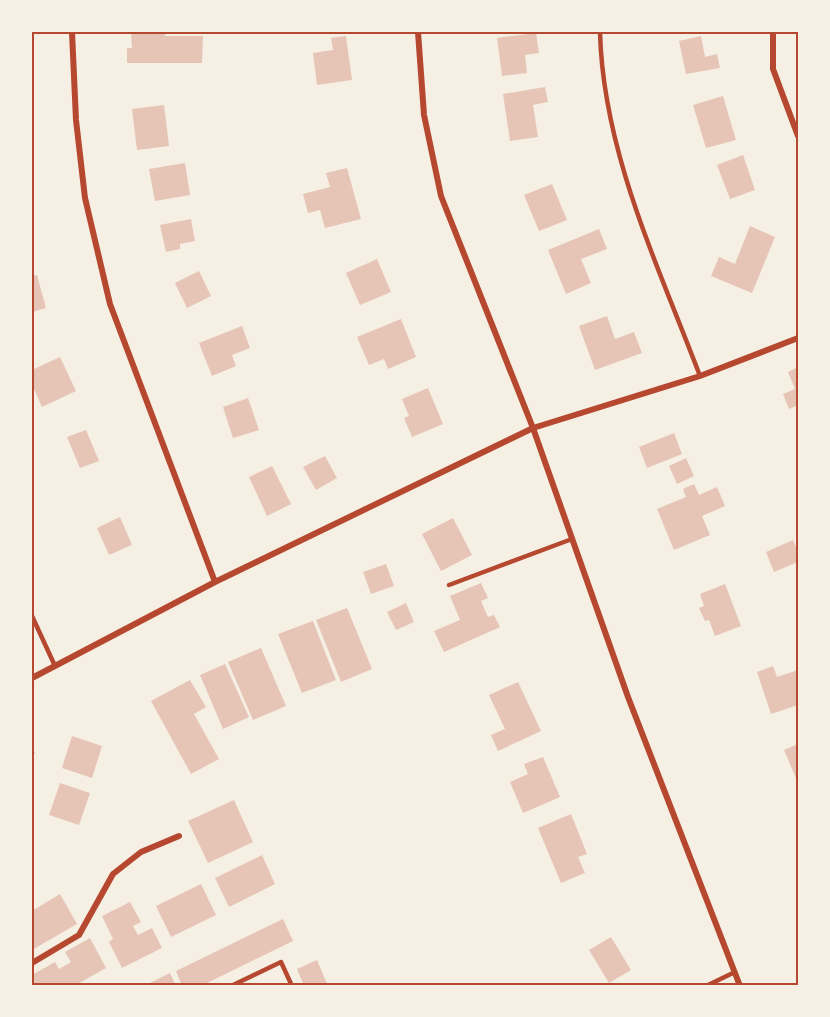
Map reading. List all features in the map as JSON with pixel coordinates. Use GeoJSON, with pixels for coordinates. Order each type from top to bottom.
{"type":"FeatureCollection","features":[{"type":"Feature","properties":{"kind":"street"},"geometry":{"type":"LineString","coordinates":[[72,32],[76,120],[85,198],[110,304],[215,582]]}},
{"type":"Feature","properties":{"kind":"street"},"geometry":{"type":"LineString","coordinates":[[418,32],[424,115],[441,196],[533,428],[628,698],[740,986]]}},
{"type":"Feature","properties":{"kind":"street"},"geometry":{"type":"LineString","coordinates":[[773,32],[773,69],[798,136]]}},
{"type":"Feature","properties":{"kind":"street"},"geometry":{"type":"LineString","coordinates":[[32,678],[215,582],[533,428],[700,376],[798,338]]}},
{"type":"Feature","properties":{"kind":"street"},"geometry":{"type":"LineString","coordinates":[[32,963],[79,935],[113,874],[141,852],[179,836]]}},
{"type":"Feature","properties":{"kind":"lane"},"geometry":{"type":"LineString","coordinates":[[600,32],[601,65],[618,155],[700,376]]}},
{"type":"Feature","properties":{"kind":"lane"},"geometry":{"type":"LineString","coordinates":[[449,585],[572,539]]}},
{"type":"Feature","properties":{"kind":"lane"},"geometry":{"type":"LineString","coordinates":[[32,616],[55,666]]}},
{"type":"Feature","properties":{"kind":"lane"},"geometry":{"type":"LineString","coordinates":[[231,986],[281,962],[292,986]]}},
{"type":"Feature","properties":{"kind":"lane"},"geometry":{"type":"LineString","coordinates":[[706,986],[735,972]]}},
{"type":"Feature","properties":{"kind":"building"},"geometry":{"type":"Polygon","coordinates":[[[131,32],[165,32],[165,36],[203,36],[202,63],[127,63],[127,48],[132,48],[131,32]]]}},
{"type":"Feature","properties":{"kind":"building"},"geometry":{"type":"Polygon","coordinates":[[[536,33],[539,53],[525,55],[527,73],[502,76],[497,38],[536,33]]]}},
{"type":"Feature","properties":{"kind":"building"},"geometry":{"type":"Polygon","coordinates":[[[346,36],[352,80],[317,85],[313,53],[333,50],[331,38],[346,36]]]}},
{"type":"Feature","properties":{"kind":"building"},"geometry":{"type":"Polygon","coordinates":[[[701,36],[705,57],[717,54],[720,68],[686,74],[679,41],[701,36]]]}},
{"type":"Feature","properties":{"kind":"building"},"geometry":{"type":"Polygon","coordinates":[[[545,87],[548,102],[533,105],[538,137],[510,141],[503,94],[545,87]]]}},
{"type":"Feature","properties":{"kind":"building"},"geometry":{"type":"Polygon","coordinates":[[[723,96],[736,140],[706,148],[693,105],[723,96]]]}},
{"type":"Feature","properties":{"kind":"building"},"geometry":{"type":"Polygon","coordinates":[[[164,105],[169,146],[137,150],[132,109],[164,105]]]}},
{"type":"Feature","properties":{"kind":"building"},"geometry":{"type":"Polygon","coordinates":[[[743,155],[755,190],[730,199],[717,165],[743,155]]]}},
{"type":"Feature","properties":{"kind":"building"},"geometry":{"type":"Polygon","coordinates":[[[185,163],[190,195],[155,201],[149,169],[185,163]]]}},
{"type":"Feature","properties":{"kind":"building"},"geometry":{"type":"Polygon","coordinates":[[[347,168],[361,219],[325,228],[320,210],[308,213],[303,194],[330,187],[326,173],[347,168]]]}},
{"type":"Feature","properties":{"kind":"building"},"geometry":{"type":"Polygon","coordinates":[[[552,184],[567,220],[539,231],[524,195],[552,184]]]}},
{"type":"Feature","properties":{"kind":"building"},"geometry":{"type":"Polygon","coordinates":[[[191,219],[195,241],[180,244],[180,249],[166,252],[160,225],[191,219]]]}},
{"type":"Feature","properties":{"kind":"building"},"geometry":{"type":"Polygon","coordinates":[[[750,226],[775,237],[752,293],[711,276],[719,257],[735,264],[750,226]]]}},
{"type":"Feature","properties":{"kind":"building"},"geometry":{"type":"Polygon","coordinates":[[[599,229],[607,249],[581,259],[591,283],[566,294],[548,250],[599,229]]]}},
{"type":"Feature","properties":{"kind":"building"},"geometry":{"type":"Polygon","coordinates":[[[377,259],[391,292],[360,305],[346,273],[377,259]]]}},
{"type":"Feature","properties":{"kind":"building"},"geometry":{"type":"Polygon","coordinates":[[[199,271],[211,296],[187,308],[175,283],[199,271]]]}},
{"type":"Feature","properties":{"kind":"building"},"geometry":{"type":"Polygon","coordinates":[[[37,275],[46,308],[32,312],[32,276],[37,275]]]}},
{"type":"Feature","properties":{"kind":"building"},"geometry":{"type":"Polygon","coordinates":[[[607,316],[615,339],[634,332],[642,353],[595,370],[579,326],[607,316]]]}},
{"type":"Feature","properties":{"kind":"building"},"geometry":{"type":"Polygon","coordinates":[[[401,319],[416,357],[388,369],[384,359],[369,365],[357,337],[401,319]]]}},
{"type":"Feature","properties":{"kind":"building"},"geometry":{"type":"Polygon","coordinates":[[[242,326],[250,348],[232,355],[236,366],[212,376],[199,343],[242,326]]]}},
{"type":"Feature","properties":{"kind":"building"},"geometry":{"type":"Polygon","coordinates":[[[60,357],[76,391],[42,407],[32,384],[32,370],[60,357]]]}},
{"type":"Feature","properties":{"kind":"building"},"geometry":{"type":"Polygon","coordinates":[[[798,367],[798,411],[796,406],[789,409],[783,394],[795,389],[788,372],[798,367]]]}},
{"type":"Feature","properties":{"kind":"building"},"geometry":{"type":"Polygon","coordinates":[[[428,388],[443,424],[412,437],[404,418],[409,416],[402,399],[428,388]]]}},
{"type":"Feature","properties":{"kind":"building"},"geometry":{"type":"Polygon","coordinates":[[[248,398],[259,430],[233,438],[223,407],[248,398]]]}},
{"type":"Feature","properties":{"kind":"building"},"geometry":{"type":"Polygon","coordinates":[[[86,430],[99,461],[80,468],[67,437],[86,430]]]}},
{"type":"Feature","properties":{"kind":"building"},"geometry":{"type":"Polygon","coordinates":[[[674,433],[682,454],[647,468],[639,447],[674,433]]]}},
{"type":"Feature","properties":{"kind":"building"},"geometry":{"type":"Polygon","coordinates":[[[325,456],[337,478],[316,490],[303,467],[325,456]]]}},
{"type":"Feature","properties":{"kind":"building"},"geometry":{"type":"Polygon","coordinates":[[[686,458],[694,476],[677,484],[669,466],[686,458]]]}},
{"type":"Feature","properties":{"kind":"building"},"geometry":{"type":"Polygon","coordinates":[[[272,466],[291,504],[267,516],[249,477],[272,466]]]}},
{"type":"Feature","properties":{"kind":"building"},"geometry":{"type":"Polygon","coordinates":[[[694,484],[699,495],[717,487],[725,506],[702,516],[710,535],[674,550],[657,509],[686,497],[683,489],[694,484]]]}},
{"type":"Feature","properties":{"kind":"building"},"geometry":{"type":"Polygon","coordinates":[[[120,517],[132,545],[109,555],[97,528],[120,517]]]}},
{"type":"Feature","properties":{"kind":"building"},"geometry":{"type":"Polygon","coordinates":[[[453,518],[472,555],[441,571],[422,534],[453,518]]]}},
{"type":"Feature","properties":{"kind":"building"},"geometry":{"type":"Polygon","coordinates":[[[793,540],[798,552],[798,562],[774,572],[766,552],[793,540]]]}},
{"type":"Feature","properties":{"kind":"building"},"geometry":{"type":"Polygon","coordinates":[[[386,564],[394,586],[371,594],[363,572],[386,564]]]}},
{"type":"Feature","properties":{"kind":"building"},"geometry":{"type":"Polygon","coordinates":[[[481,583],[488,598],[481,601],[488,617],[494,615],[500,627],[444,652],[434,631],[460,620],[450,596],[481,583]]]}},
{"type":"Feature","properties":{"kind":"building"},"geometry":{"type":"Polygon","coordinates":[[[725,584],[741,626],[715,636],[709,620],[705,621],[699,608],[704,606],[700,594],[725,584]]]}},
{"type":"Feature","properties":{"kind":"building"},"geometry":{"type":"Polygon","coordinates":[[[406,603],[414,622],[396,630],[387,612],[406,603]]]}},
{"type":"Feature","properties":{"kind":"building"},"geometry":{"type":"Polygon","coordinates":[[[347,608],[372,669],[341,682],[316,620],[347,608]]]}},
{"type":"Feature","properties":{"kind":"building"},"geometry":{"type":"Polygon","coordinates":[[[313,621],[336,680],[302,693],[278,634],[313,621]]]}},
{"type":"Feature","properties":{"kind":"building"},"geometry":{"type":"Polygon","coordinates":[[[261,648],[286,706],[253,720],[228,662],[261,648]]]}},
{"type":"Feature","properties":{"kind":"building"},"geometry":{"type":"Polygon","coordinates":[[[225,664],[249,717],[223,729],[200,675],[225,664]]]}},
{"type":"Feature","properties":{"kind":"building"},"geometry":{"type":"Polygon","coordinates":[[[773,666],[777,677],[798,670],[798,705],[771,714],[757,672],[773,666]]]}},
{"type":"Feature","properties":{"kind":"building"},"geometry":{"type":"Polygon","coordinates":[[[190,680],[206,707],[194,714],[219,759],[191,774],[151,701],[190,680]]]}},
{"type":"Feature","properties":{"kind":"building"},"geometry":{"type":"Polygon","coordinates":[[[518,682],[541,731],[498,751],[491,735],[505,729],[489,695],[518,682]]]}},
{"type":"Feature","properties":{"kind":"building"},"geometry":{"type":"Polygon","coordinates":[[[72,736],[102,746],[92,778],[62,768],[72,736]]]}},
{"type":"Feature","properties":{"kind":"building"},"geometry":{"type":"Polygon","coordinates":[[[798,744],[798,783],[784,750],[798,744]]]}},
{"type":"Feature","properties":{"kind":"building"},"geometry":{"type":"Polygon","coordinates":[[[543,757],[560,797],[523,813],[510,782],[528,774],[524,764],[543,757]]]}},
{"type":"Feature","properties":{"kind":"building"},"geometry":{"type":"Polygon","coordinates":[[[60,783],[90,793],[79,825],[49,815],[60,783]]]}},
{"type":"Feature","properties":{"kind":"building"},"geometry":{"type":"Polygon","coordinates":[[[234,800],[253,842],[208,863],[188,821],[234,800]]]}},
{"type":"Feature","properties":{"kind":"building"},"geometry":{"type":"Polygon","coordinates":[[[571,814],[587,854],[578,857],[585,873],[561,883],[538,828],[571,814]]]}},
{"type":"Feature","properties":{"kind":"building"},"geometry":{"type":"Polygon","coordinates":[[[262,855],[275,884],[229,907],[215,878],[262,855]]]}},
{"type":"Feature","properties":{"kind":"building"},"geometry":{"type":"Polygon","coordinates":[[[201,884],[216,915],[171,937],[156,906],[201,884]]]}},
{"type":"Feature","properties":{"kind":"building"},"geometry":{"type":"Polygon","coordinates":[[[60,894],[77,924],[32,950],[32,911],[60,894]]]}},
{"type":"Feature","properties":{"kind":"building"},"geometry":{"type":"Polygon","coordinates":[[[130,902],[141,922],[133,926],[138,935],[152,928],[162,948],[122,968],[109,942],[113,939],[102,916],[130,902]]]}},
{"type":"Feature","properties":{"kind":"building"},"geometry":{"type":"Polygon","coordinates":[[[283,919],[293,941],[201,986],[182,986],[176,971],[283,919]]]}},
{"type":"Feature","properties":{"kind":"building"},"geometry":{"type":"Polygon","coordinates":[[[611,937],[631,970],[609,983],[589,950],[611,937]]]}},
{"type":"Feature","properties":{"kind":"building"},"geometry":{"type":"Polygon","coordinates":[[[90,938],[106,968],[74,986],[32,986],[32,975],[55,962],[59,969],[71,962],[65,952],[90,938]]]}},
{"type":"Feature","properties":{"kind":"building"},"geometry":{"type":"Polygon","coordinates":[[[317,960],[328,986],[304,986],[297,969],[317,960]]]}},
{"type":"Feature","properties":{"kind":"building"},"geometry":{"type":"Polygon","coordinates":[[[170,973],[176,986],[144,986],[170,973]]]}}]}
